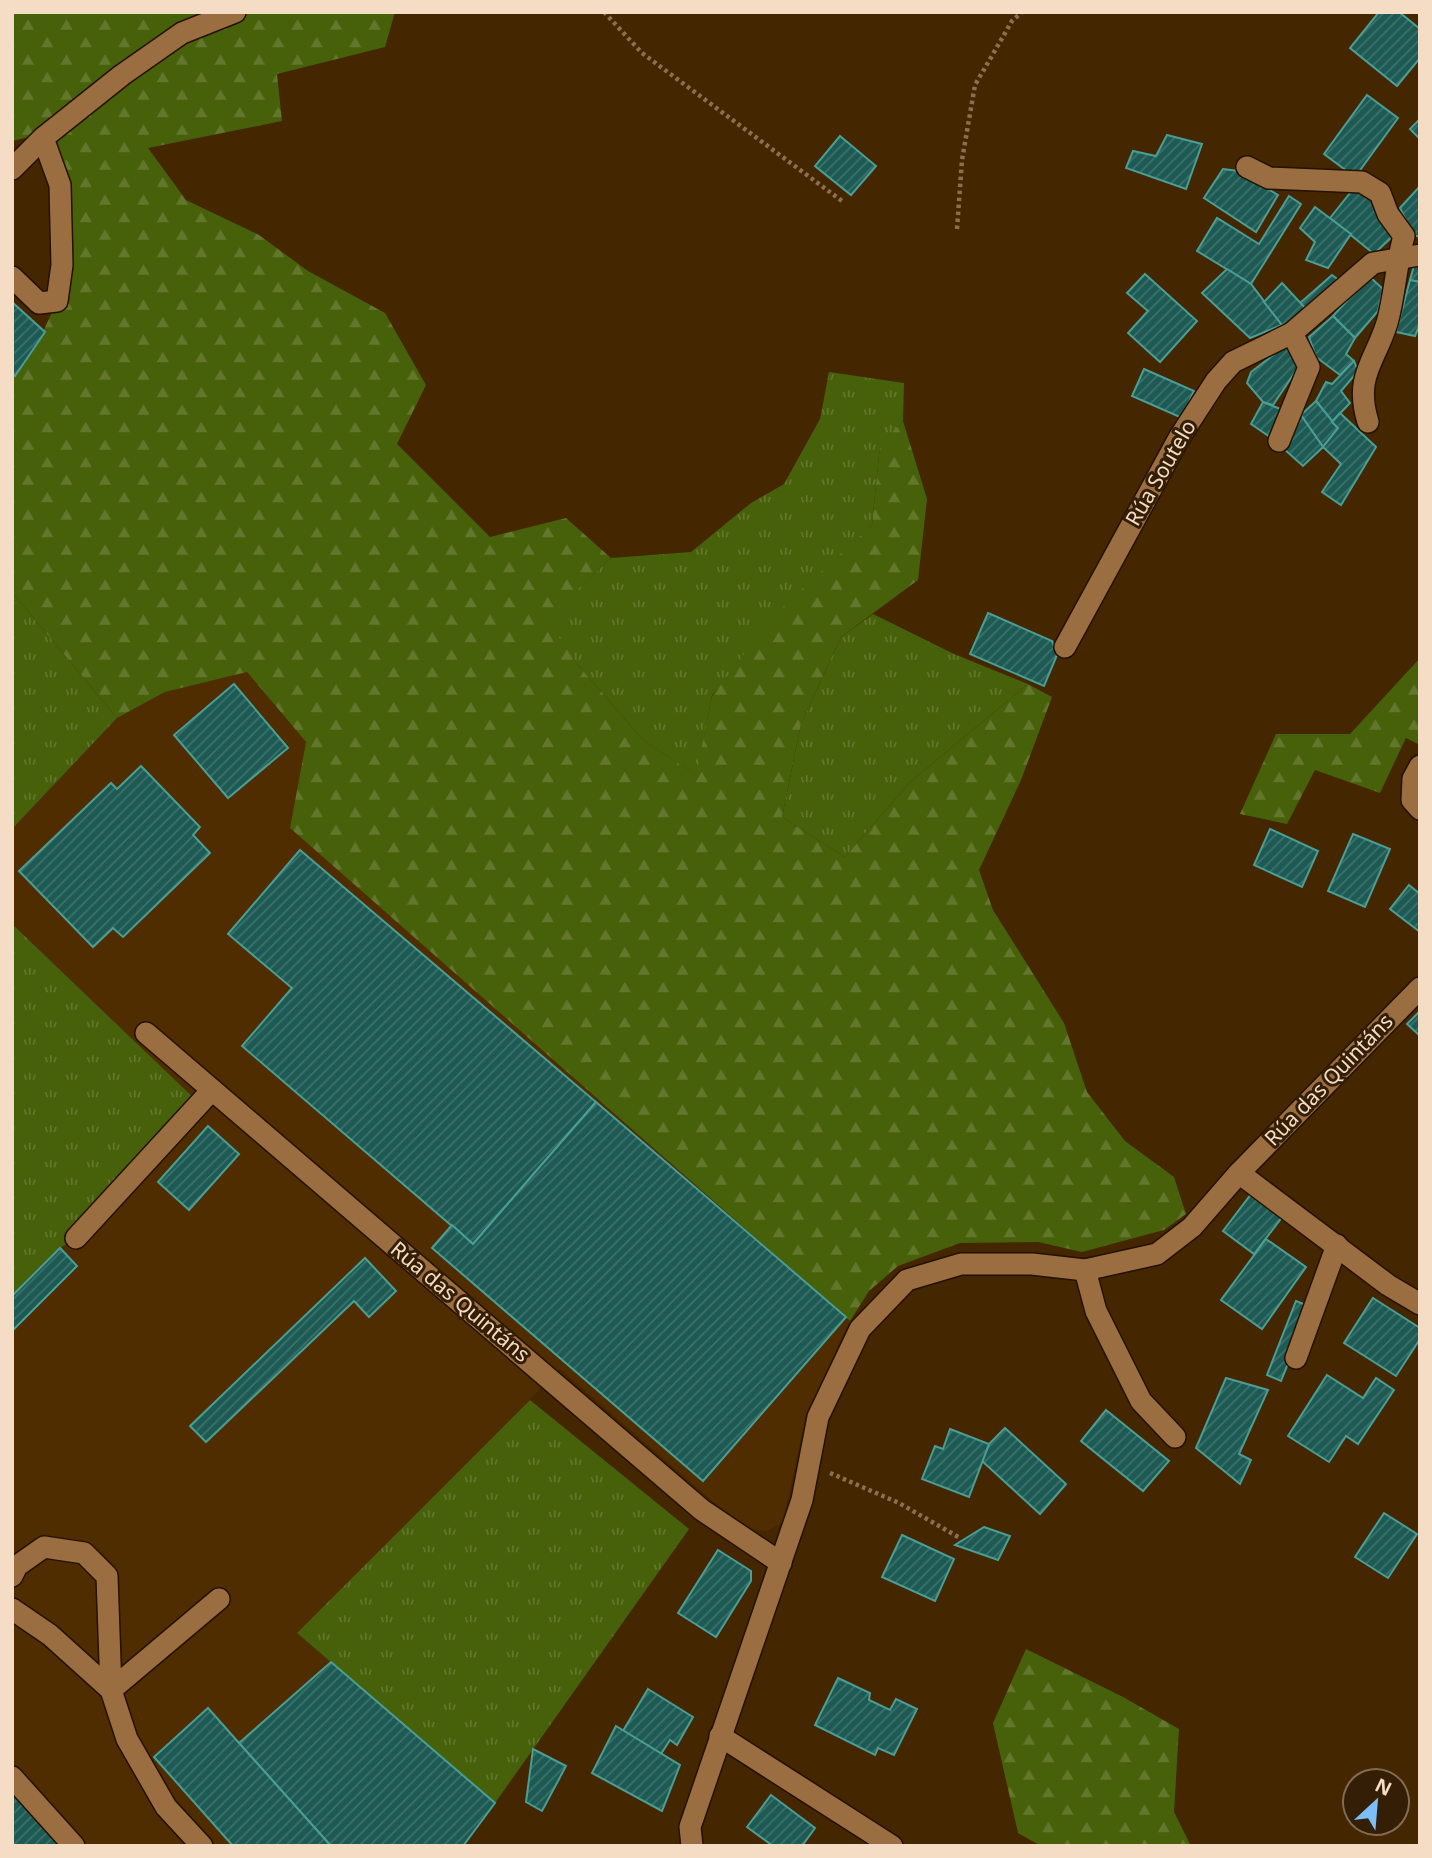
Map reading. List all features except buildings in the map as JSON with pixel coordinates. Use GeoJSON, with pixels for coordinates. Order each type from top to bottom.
{"type":"FeatureCollection","features":[{"type":"Feature","properties":{"kind":"street"},"geometry":{"type":"LineString","coordinates":[[12,169],[43,138],[121,75],[182,33],[234,12]]}},
{"type":"Feature","properties":{"kind":"street"},"geometry":{"type":"LineString","coordinates":[[12,277],[38,303],[57,301],[62,265],[60,185],[43,138]]}},
{"type":"Feature","properties":{"kind":"street"},"geometry":{"type":"LineString","coordinates":[[1247,167],[1269,178],[1362,182],[1380,194],[1388,214],[1404,236],[1387,323],[1370,357],[1361,399],[1367,422]]}},
{"type":"Feature","properties":{"kind":"street","name":"Rúa Soutelo"},"geometry":{"type":"LineString","coordinates":[[1065,647],[1179,438],[1216,381],[1233,362],[1293,333],[1373,263],[1398,256],[1420,255]]}},
{"type":"Feature","properties":{"kind":"street"},"geometry":{"type":"LineString","coordinates":[[1279,441],[1309,367],[1293,333]]}},
{"type":"Feature","properties":{"kind":"street"},"geometry":{"type":"LineString","coordinates":[[1420,766],[1413,779],[1412,800],[1420,809]]}},
{"type":"Feature","properties":{"kind":"street","name":"Rúa das Quintáns"},"geometry":{"type":"LineString","coordinates":[[692,1846],[690,1827],[802,1500],[818,1417],[860,1329],[906,1280],[961,1264],[1032,1264],[1085,1270],[1157,1254],[1192,1227],[1239,1173],[1420,988]]}},
{"type":"Feature","properties":{"kind":"street","name":"Rúa das Quintáns"},"geometry":{"type":"LineString","coordinates":[[146,1033],[702,1510],[781,1563]]}},
{"type":"Feature","properties":{"kind":"street"},"geometry":{"type":"LineString","coordinates":[[76,1238],[212,1090]]}},
{"type":"Feature","properties":{"kind":"street"},"geometry":{"type":"LineString","coordinates":[[1239,1173],[1388,1285],[1420,1304]]}},
{"type":"Feature","properties":{"kind":"street"},"geometry":{"type":"LineString","coordinates":[[1296,1358],[1337,1245]]}},
{"type":"Feature","properties":{"kind":"street"},"geometry":{"type":"LineString","coordinates":[[1085,1270],[1096,1311],[1142,1401],[1175,1437]]}},
{"type":"Feature","properties":{"kind":"street"},"geometry":{"type":"LineString","coordinates":[[12,1576],[17,1566],[44,1547],[84,1553],[107,1576],[111,1690],[127,1739],[166,1807],[197,1844]]}},
{"type":"Feature","properties":{"kind":"street"},"geometry":{"type":"LineString","coordinates":[[111,1690],[219,1599]]}},
{"type":"Feature","properties":{"kind":"street"},"geometry":{"type":"LineString","coordinates":[[12,1609],[50,1635],[111,1690]]}},
{"type":"Feature","properties":{"kind":"street"},"geometry":{"type":"LineString","coordinates":[[720,1736],[892,1846]]}},
{"type":"Feature","properties":{"kind":"street"},"geometry":{"type":"LineString","coordinates":[[12,1777],[74,1846]]}},
{"type":"Feature","properties":{"kind":"path"},"geometry":{"type":"LineString","coordinates":[[604,12],[642,53],[842,201]]}},
{"type":"Feature","properties":{"kind":"path"},"geometry":{"type":"LineString","coordinates":[[957,229],[962,160],[975,85],[1012,21],[1022,12]]}},
{"type":"Feature","properties":{"kind":"path"},"geometry":{"type":"LineString","coordinates":[[808,1467],[856,1482],[960,1538]]}},
{"type":"Feature","properties":{"kind":"shaded area"},"geometry":{"type":"Polygon","coordinates":[[[247,672],[306,742],[290,828],[850,1321],[806,1415],[783,1522],[767,1531],[749,1529],[711,1500],[560,1369],[297,1633],[495,1803],[463,1846],[12,1846],[12,1296],[60,1248],[76,1238],[198,1102],[12,924],[12,829],[117,718],[165,692],[247,672]]]}},
{"type":"Feature","properties":{"kind":"green space"},"geometry":{"type":"Polygon","coordinates":[[[12,12],[395,12],[385,47],[277,74],[282,121],[148,148],[186,200],[259,235],[308,271],[385,313],[426,385],[397,444],[490,537],[566,518],[611,558],[546,619],[579,666],[643,740],[696,775],[712,696],[773,616],[872,525],[880,445],[903,421],[927,499],[918,580],[841,637],[801,724],[782,817],[845,857],[910,782],[1028,684],[1052,697],[1021,780],[979,870],[993,910],[1064,1023],[1087,1092],[1125,1141],[1174,1177],[1186,1214],[1164,1230],[1082,1252],[1038,1242],[960,1243],[898,1266],[869,1291],[850,1321],[290,828],[306,742],[247,672],[165,692],[117,718],[12,592],[12,380],[38,343],[57,301],[60,185],[38,135],[12,141],[12,12]]]}},
{"type":"Feature","properties":{"kind":"green space"},"geometry":{"type":"Polygon","coordinates":[[[829,372],[904,383],[903,421],[880,446],[872,525],[712,695],[697,776],[643,740],[579,666],[545,619],[611,558],[691,552],[751,503],[784,484],[820,419],[829,372]]]}},
{"type":"Feature","properties":{"kind":"green space"},"geometry":{"type":"Polygon","coordinates":[[[12,592],[117,718],[12,829],[12,592]]]}},
{"type":"Feature","properties":{"kind":"green space"},"geometry":{"type":"Polygon","coordinates":[[[873,614],[954,654],[1028,684],[910,782],[845,857],[782,817],[801,724],[841,637],[873,614]]]}},
{"type":"Feature","properties":{"kind":"green space"},"geometry":{"type":"Polygon","coordinates":[[[1420,658],[1420,745],[1406,738],[1380,793],[1315,770],[1287,824],[1240,814],[1276,734],[1350,734],[1420,658]]]}},
{"type":"Feature","properties":{"kind":"green space"},"geometry":{"type":"Polygon","coordinates":[[[12,924],[198,1102],[76,1238],[60,1248],[12,1296],[12,924]]]}},
{"type":"Feature","properties":{"kind":"green space"},"geometry":{"type":"Polygon","coordinates":[[[530,1400],[689,1529],[495,1803],[297,1633],[530,1400]]]}},
{"type":"Feature","properties":{"kind":"green space"},"geometry":{"type":"Polygon","coordinates":[[[1026,1649],[1123,1697],[1179,1729],[1174,1812],[1191,1846],[1041,1846],[1018,1833],[993,1723],[1026,1649]]]}}]}
